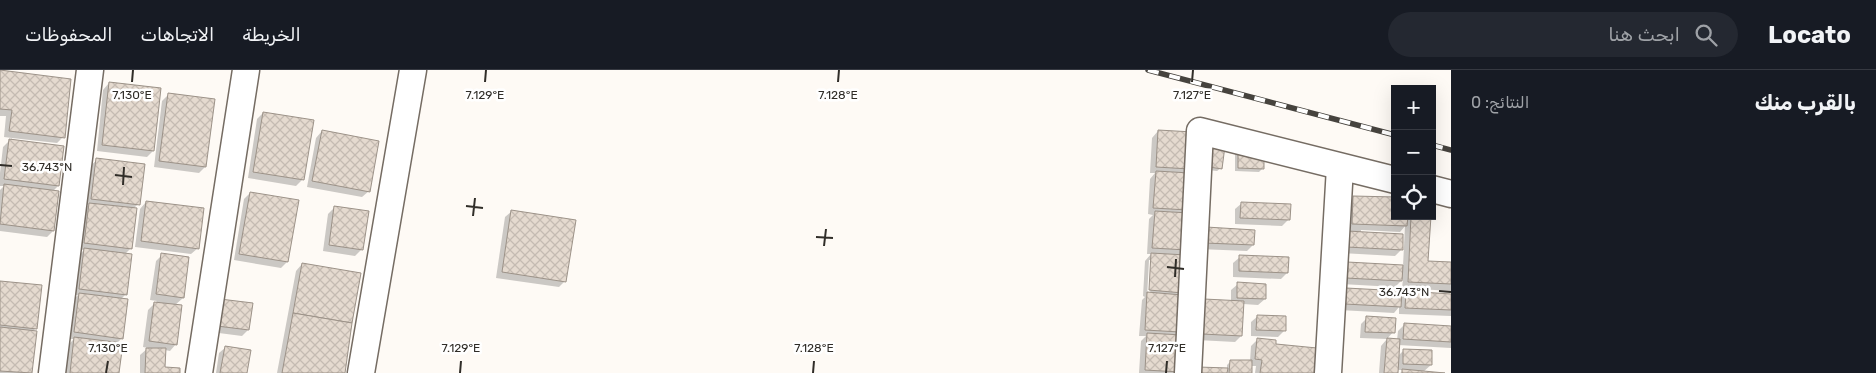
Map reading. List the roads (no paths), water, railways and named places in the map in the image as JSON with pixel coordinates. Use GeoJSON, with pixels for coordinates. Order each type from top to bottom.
{"type":"FeatureCollection","features":[{"type":"Feature","properties":{"kind":"street"},"geometry":{"type":"LineString","coordinates":[[52,373],[90,70]]}},
{"type":"Feature","properties":{"kind":"street"},"geometry":{"type":"LineString","coordinates":[[199,373],[246,70]]}},
{"type":"Feature","properties":{"kind":"street"},"geometry":{"type":"LineString","coordinates":[[360,373],[413,70]]}},
{"type":"Feature","properties":{"kind":"street"},"geometry":{"type":"LineString","coordinates":[[1188,373],[1200,131],[1391,179]]}},
{"type":"Feature","properties":{"kind":"street"},"geometry":{"type":"LineString","coordinates":[[1328,373],[1340,167]]}},
{"type":"Feature","properties":{"kind":"street"},"geometry":{"type":"LineString","coordinates":[[1436,190],[1451,194]]}},
{"type":"Feature","properties":{"kind":"railway"},"geometry":{"type":"LineString","coordinates":[[1148,70],[1391,134]]}},
{"type":"Feature","properties":{"kind":"railway"},"geometry":{"type":"LineString","coordinates":[[1436,146],[1451,150]]}}]}
